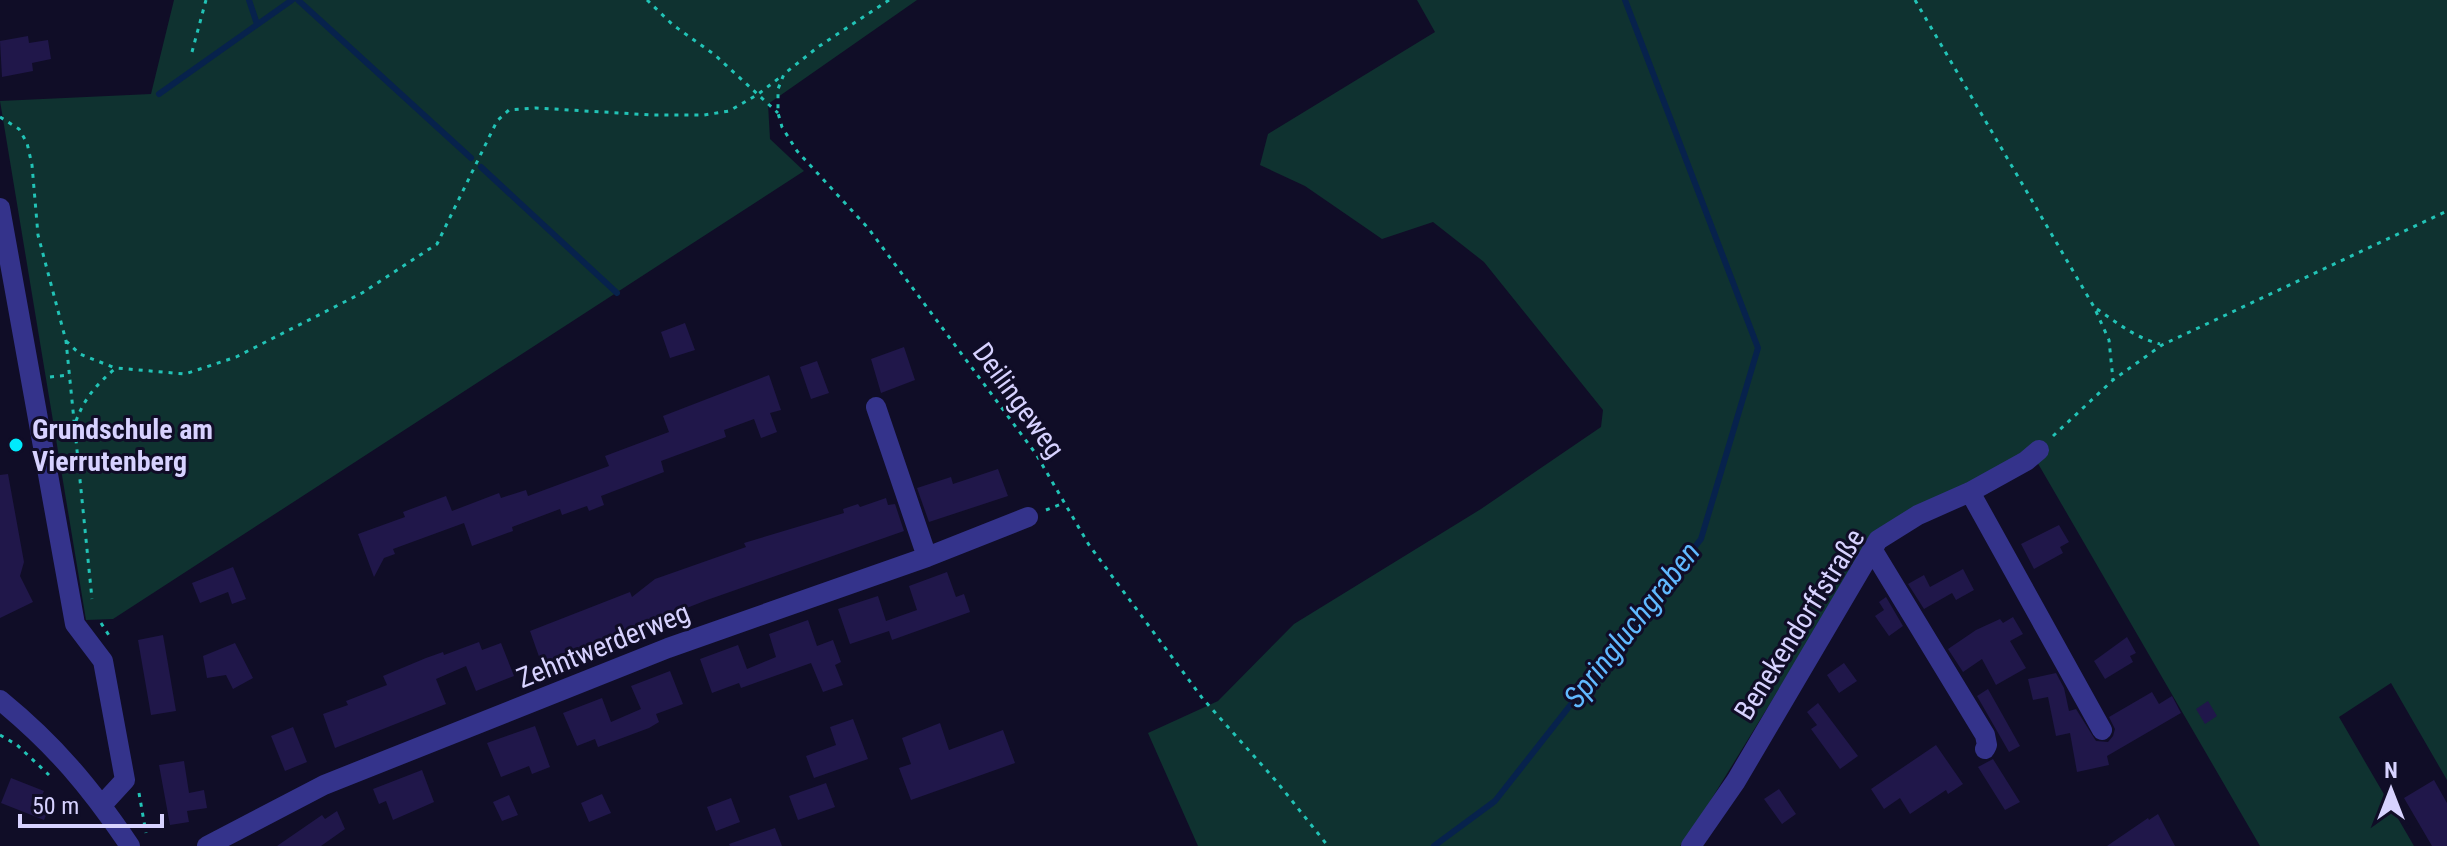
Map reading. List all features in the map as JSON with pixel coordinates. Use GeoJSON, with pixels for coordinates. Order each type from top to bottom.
{"type":"FeatureCollection","features":[{"type":"Feature","properties":{"kind":"street"},"geometry":{"type":"LineString","coordinates":[[0,208],[75,624],[103,661],[125,780],[102,805]]}},
{"type":"Feature","properties":{"kind":"street"},"geometry":{"type":"LineString","coordinates":[[876,407],[927,557]]}},
{"type":"Feature","properties":{"kind":"street","name":"Benekendorffstraße"},"geometry":{"type":"LineString","coordinates":[[1691,846],[1736,781],[1878,540],[2026,461],[2039,450]]}},
{"type":"Feature","properties":{"kind":"street"},"geometry":{"type":"LineString","coordinates":[[1970,492],[2102,730]]}},
{"type":"Feature","properties":{"kind":"street","name":"Zehntwerderweg"},"geometry":{"type":"LineString","coordinates":[[207,846],[324,785],[668,648],[927,557],[1028,517]]}},
{"type":"Feature","properties":{"kind":"street"},"geometry":{"type":"LineString","coordinates":[[1872,549],[1985,735],[1985,749]]}},
{"type":"Feature","properties":{"kind":"street"},"geometry":{"type":"LineString","coordinates":[[0,700],[49,741],[102,805],[130,846]]}},
{"type":"Feature","properties":{"kind":"path"},"geometry":{"type":"LineString","coordinates":[[192,52],[206,0]]}},
{"type":"Feature","properties":{"kind":"path"},"geometry":{"type":"LineString","coordinates":[[647,0],[673,25],[715,55],[778,113]]}},
{"type":"Feature","properties":{"kind":"path"},"geometry":{"type":"LineString","coordinates":[[66,341],[80,354],[116,368],[185,374],[236,357],[362,293],[437,244],[497,121],[509,110],[536,108],[653,115],[704,115],[729,111],[757,95],[818,47],[889,0]]}},
{"type":"Feature","properties":{"kind":"path"},"geometry":{"type":"LineString","coordinates":[[1915,0],[2094,307],[2109,340],[2113,380]]}},
{"type":"Feature","properties":{"kind":"path"},"geometry":{"type":"LineString","coordinates":[[778,113],[778,89],[784,74]]}},
{"type":"Feature","properties":{"kind":"path","name":"Deilingeweg"},"geometry":{"type":"LineString","coordinates":[[778,113],[782,127],[797,151],[868,228],[1036,454],[1089,545],[1203,699],[1277,782],[1328,846]]}},
{"type":"Feature","properties":{"kind":"path"},"geometry":{"type":"LineString","coordinates":[[0,117],[19,129],[27,143],[38,235],[66,341],[92,599]]}},
{"type":"Feature","properties":{"kind":"path"},"geometry":{"type":"LineString","coordinates":[[2039,450],[2113,380],[2162,345],[2447,211]]}},
{"type":"Feature","properties":{"kind":"path"},"geometry":{"type":"LineString","coordinates":[[2094,307],[2125,329],[2162,345]]}},
{"type":"Feature","properties":{"kind":"path"},"geometry":{"type":"LineString","coordinates":[[76,421],[83,402],[116,368]]}},
{"type":"Feature","properties":{"kind":"path"},"geometry":{"type":"LineString","coordinates":[[93,614],[109,633]]}},
{"type":"Feature","properties":{"kind":"path"},"geometry":{"type":"LineString","coordinates":[[0,735],[17,745],[49,775]]}},
{"type":"Feature","properties":{"kind":"green space"},"geometry":{"type":"Polygon","coordinates":[[[174,0],[917,0],[768,104],[770,139],[804,171],[113,619],[86,620],[0,101],[151,94],[174,0]]]}},
{"type":"Feature","properties":{"kind":"green space"},"geometry":{"type":"Polygon","coordinates":[[[1417,0],[2447,0],[2447,780],[2391,683],[2339,717],[2414,846],[2260,846],[2029,448],[1982,478],[1911,511],[1793,666],[1680,846],[1198,846],[1148,733],[1218,701],[1294,624],[1481,509],[1601,427],[1603,410],[1484,262],[1433,222],[1382,239],[1305,186],[1260,165],[1268,134],[1435,32],[1417,0]]]}},
{"type":"Feature","properties":{"kind":"building"},"geometry":{"type":"Polygon","coordinates":[[[28,36],[29,43],[48,40],[51,59],[32,63],[33,71],[2,77],[0,41],[28,36]]]}},
{"type":"Feature","properties":{"kind":"building"},"geometry":{"type":"Polygon","coordinates":[[[685,323],[695,350],[670,358],[661,332],[685,323]]]}},
{"type":"Feature","properties":{"kind":"building"},"geometry":{"type":"Polygon","coordinates":[[[904,347],[915,380],[881,393],[871,359],[904,347]]]}},
{"type":"Feature","properties":{"kind":"building"},"geometry":{"type":"Polygon","coordinates":[[[817,361],[829,393],[811,399],[800,367],[817,361]]]}},
{"type":"Feature","properties":{"kind":"building"},"geometry":{"type":"Polygon","coordinates":[[[769,375],[781,410],[770,413],[777,432],[761,438],[754,419],[724,430],[726,437],[661,461],[664,472],[601,496],[604,505],[589,511],[587,506],[562,515],[560,509],[472,546],[464,523],[393,549],[395,554],[384,558],[374,577],[358,534],[405,517],[403,512],[446,496],[452,511],[499,493],[501,498],[526,490],[528,496],[609,466],[605,456],[669,432],[663,416],[769,375]]]}},
{"type":"Feature","properties":{"kind":"building"},"geometry":{"type":"Polygon","coordinates":[[[998,469],[1008,496],[929,522],[917,488],[951,477],[953,484],[998,469]]]}},
{"type":"Feature","properties":{"kind":"building"},"geometry":{"type":"Polygon","coordinates":[[[8,474],[24,562],[20,576],[33,602],[0,618],[0,475],[8,474]]]}},
{"type":"Feature","properties":{"kind":"building"},"geometry":{"type":"Polygon","coordinates":[[[886,498],[888,505],[895,504],[904,531],[707,600],[542,665],[530,631],[630,592],[632,597],[655,579],[746,547],[744,543],[844,513],[843,509],[858,504],[860,507],[886,498]]]}},
{"type":"Feature","properties":{"kind":"building"},"geometry":{"type":"Polygon","coordinates":[[[2059,525],[2069,542],[2060,547],[2063,553],[2034,569],[2021,544],[2059,525]]]}},
{"type":"Feature","properties":{"kind":"building"},"geometry":{"type":"Polygon","coordinates":[[[233,567],[246,599],[232,604],[228,592],[200,603],[192,583],[233,567]]]}},
{"type":"Feature","properties":{"kind":"building"},"geometry":{"type":"Polygon","coordinates":[[[1963,569],[1974,590],[1956,600],[1952,593],[1924,609],[1908,584],[1924,575],[1930,587],[1963,569]]]}},
{"type":"Feature","properties":{"kind":"building"},"geometry":{"type":"Polygon","coordinates":[[[947,572],[956,597],[964,594],[970,612],[892,640],[889,631],[850,644],[838,609],[878,596],[886,621],[917,610],[909,586],[947,572]]]}},
{"type":"Feature","properties":{"kind":"building"},"geometry":{"type":"Polygon","coordinates":[[[1886,597],[1903,626],[1889,636],[1875,616],[1884,610],[1879,602],[1886,597]]]}},
{"type":"Feature","properties":{"kind":"building"},"geometry":{"type":"Polygon","coordinates":[[[2013,617],[2023,634],[2010,641],[2026,668],[1996,685],[1982,659],[1963,672],[1948,649],[1976,630],[2000,619],[2003,623],[2013,617]]]}},
{"type":"Feature","properties":{"kind":"building"},"geometry":{"type":"Polygon","coordinates":[[[808,620],[817,646],[833,640],[841,662],[835,665],[843,685],[823,692],[811,663],[741,688],[739,683],[712,693],[700,659],[738,645],[747,669],[776,657],[769,634],[808,620]]]}},
{"type":"Feature","properties":{"kind":"building"},"geometry":{"type":"Polygon","coordinates":[[[163,635],[176,711],[151,715],[138,640],[163,635]]]}},
{"type":"Feature","properties":{"kind":"building"},"geometry":{"type":"Polygon","coordinates":[[[2127,637],[2136,653],[2130,656],[2133,662],[2105,679],[2094,661],[2127,637]]]}},
{"type":"Feature","properties":{"kind":"building"},"geometry":{"type":"Polygon","coordinates":[[[479,642],[482,650],[501,643],[514,676],[476,691],[466,666],[436,679],[446,704],[335,748],[323,714],[387,685],[383,676],[426,658],[479,642]]]}},
{"type":"Feature","properties":{"kind":"building"},"geometry":{"type":"Polygon","coordinates":[[[235,643],[253,678],[233,689],[226,675],[207,678],[203,656],[235,643]]]}},
{"type":"Feature","properties":{"kind":"building"},"geometry":{"type":"Polygon","coordinates":[[[1844,663],[1857,681],[1839,693],[1827,675],[1844,663]]]}},
{"type":"Feature","properties":{"kind":"building"},"geometry":{"type":"Polygon","coordinates":[[[670,671],[683,704],[656,714],[659,722],[649,728],[598,747],[595,739],[577,746],[563,713],[602,698],[611,722],[641,709],[631,686],[670,671]]]}},
{"type":"Feature","properties":{"kind":"building"},"geometry":{"type":"Polygon","coordinates":[[[2056,673],[2064,688],[2069,711],[2076,709],[2096,741],[2108,742],[2113,736],[2115,729],[2109,717],[2152,692],[2159,704],[2172,696],[2181,713],[2107,756],[2109,765],[2077,772],[2070,733],[2056,736],[2048,697],[2033,700],[2028,679],[2056,673]]]}},
{"type":"Feature","properties":{"kind":"building"},"geometry":{"type":"Polygon","coordinates":[[[1988,689],[2020,746],[2009,752],[1977,696],[1988,689]]]}},
{"type":"Feature","properties":{"kind":"building"},"geometry":{"type":"Polygon","coordinates":[[[2208,701],[2217,716],[2205,724],[2196,709],[2208,701]]]}},
{"type":"Feature","properties":{"kind":"building"},"geometry":{"type":"Polygon","coordinates":[[[1818,703],[1858,756],[1840,769],[1811,729],[1817,725],[1807,712],[1818,703]]]}},
{"type":"Feature","properties":{"kind":"building"},"geometry":{"type":"Polygon","coordinates":[[[853,719],[868,759],[814,778],[806,756],[836,745],[830,727],[853,719]]]}},
{"type":"Feature","properties":{"kind":"building"},"geometry":{"type":"Polygon","coordinates":[[[940,723],[949,750],[1003,730],[1015,763],[911,800],[899,768],[911,764],[902,738],[940,723]]]}},
{"type":"Feature","properties":{"kind":"building"},"geometry":{"type":"Polygon","coordinates":[[[535,726],[550,767],[532,774],[529,766],[501,777],[487,743],[535,726]]]}},
{"type":"Feature","properties":{"kind":"building"},"geometry":{"type":"Polygon","coordinates":[[[293,727],[307,762],[285,771],[271,736],[293,727]]]}},
{"type":"Feature","properties":{"kind":"building"},"geometry":{"type":"Polygon","coordinates":[[[1936,745],[1963,784],[1948,794],[1946,790],[1910,814],[1900,798],[1884,809],[1871,789],[1936,745]]]}},
{"type":"Feature","properties":{"kind":"building"},"geometry":{"type":"Polygon","coordinates":[[[1993,759],[2020,802],[2005,810],[1978,767],[1993,759]]]}},
{"type":"Feature","properties":{"kind":"building"},"geometry":{"type":"Polygon","coordinates":[[[184,761],[189,793],[204,790],[207,808],[187,811],[189,822],[170,825],[159,765],[184,761]]]}},
{"type":"Feature","properties":{"kind":"building"},"geometry":{"type":"Polygon","coordinates":[[[422,770],[434,802],[393,820],[386,801],[379,804],[373,789],[422,770]]]}},
{"type":"Feature","properties":{"kind":"building"},"geometry":{"type":"Polygon","coordinates":[[[11,778],[44,791],[39,801],[50,806],[44,820],[1,803],[11,778]]]}},
{"type":"Feature","properties":{"kind":"building"},"geometry":{"type":"Polygon","coordinates":[[[2434,780],[2447,803],[2447,846],[2432,846],[2404,798],[2434,780]]]}},
{"type":"Feature","properties":{"kind":"building"},"geometry":{"type":"Polygon","coordinates":[[[826,783],[835,807],[798,820],[789,796],[826,783]]]}},
{"type":"Feature","properties":{"kind":"building"},"geometry":{"type":"Polygon","coordinates":[[[1779,789],[1796,814],[1782,824],[1764,799],[1779,789]]]}},
{"type":"Feature","properties":{"kind":"building"},"geometry":{"type":"Polygon","coordinates":[[[602,794],[611,813],[589,822],[581,803],[602,794]]]}},
{"type":"Feature","properties":{"kind":"building"},"geometry":{"type":"Polygon","coordinates":[[[509,795],[518,815],[502,821],[493,802],[509,795]]]}},
{"type":"Feature","properties":{"kind":"building"},"geometry":{"type":"Polygon","coordinates":[[[731,798],[740,822],[716,831],[707,807],[731,798]]]}},
{"type":"Feature","properties":{"kind":"building"},"geometry":{"type":"Polygon","coordinates":[[[337,811],[345,829],[321,846],[277,846],[322,815],[325,819],[337,811]]]}},
{"type":"Feature","properties":{"kind":"building"},"geometry":{"type":"Polygon","coordinates":[[[2158,814],[2175,846],[2107,846],[2148,818],[2158,814]]]}},
{"type":"Feature","properties":{"kind":"building"},"geometry":{"type":"Polygon","coordinates":[[[775,828],[782,846],[729,844],[775,828]]]}},
{"type":"Feature","properties":{"kind":"waterway"},"geometry":{"type":"LineString","coordinates":[[249,0],[257,24]]}},
{"type":"Feature","properties":{"kind":"waterway"},"geometry":{"type":"LineString","coordinates":[[159,94],[292,0]]}},
{"type":"Feature","properties":{"kind":"waterway"},"geometry":{"type":"LineString","coordinates":[[298,0],[471,158]]}},
{"type":"Feature","properties":{"kind":"waterway","name":"Springluchgraben"},"geometry":{"type":"LineString","coordinates":[[1434,846],[1495,801],[1701,539],[1758,348],[1625,0]]}},
{"type":"Feature","properties":{"kind":"waterway"},"geometry":{"type":"LineString","coordinates":[[481,167],[617,293]]}},
{"type":"Feature","properties":{"kind":"place","name":"Grundschule am Vierrutenberg"},"geometry":{"type":"Point","coordinates":[16,445]}}]}
